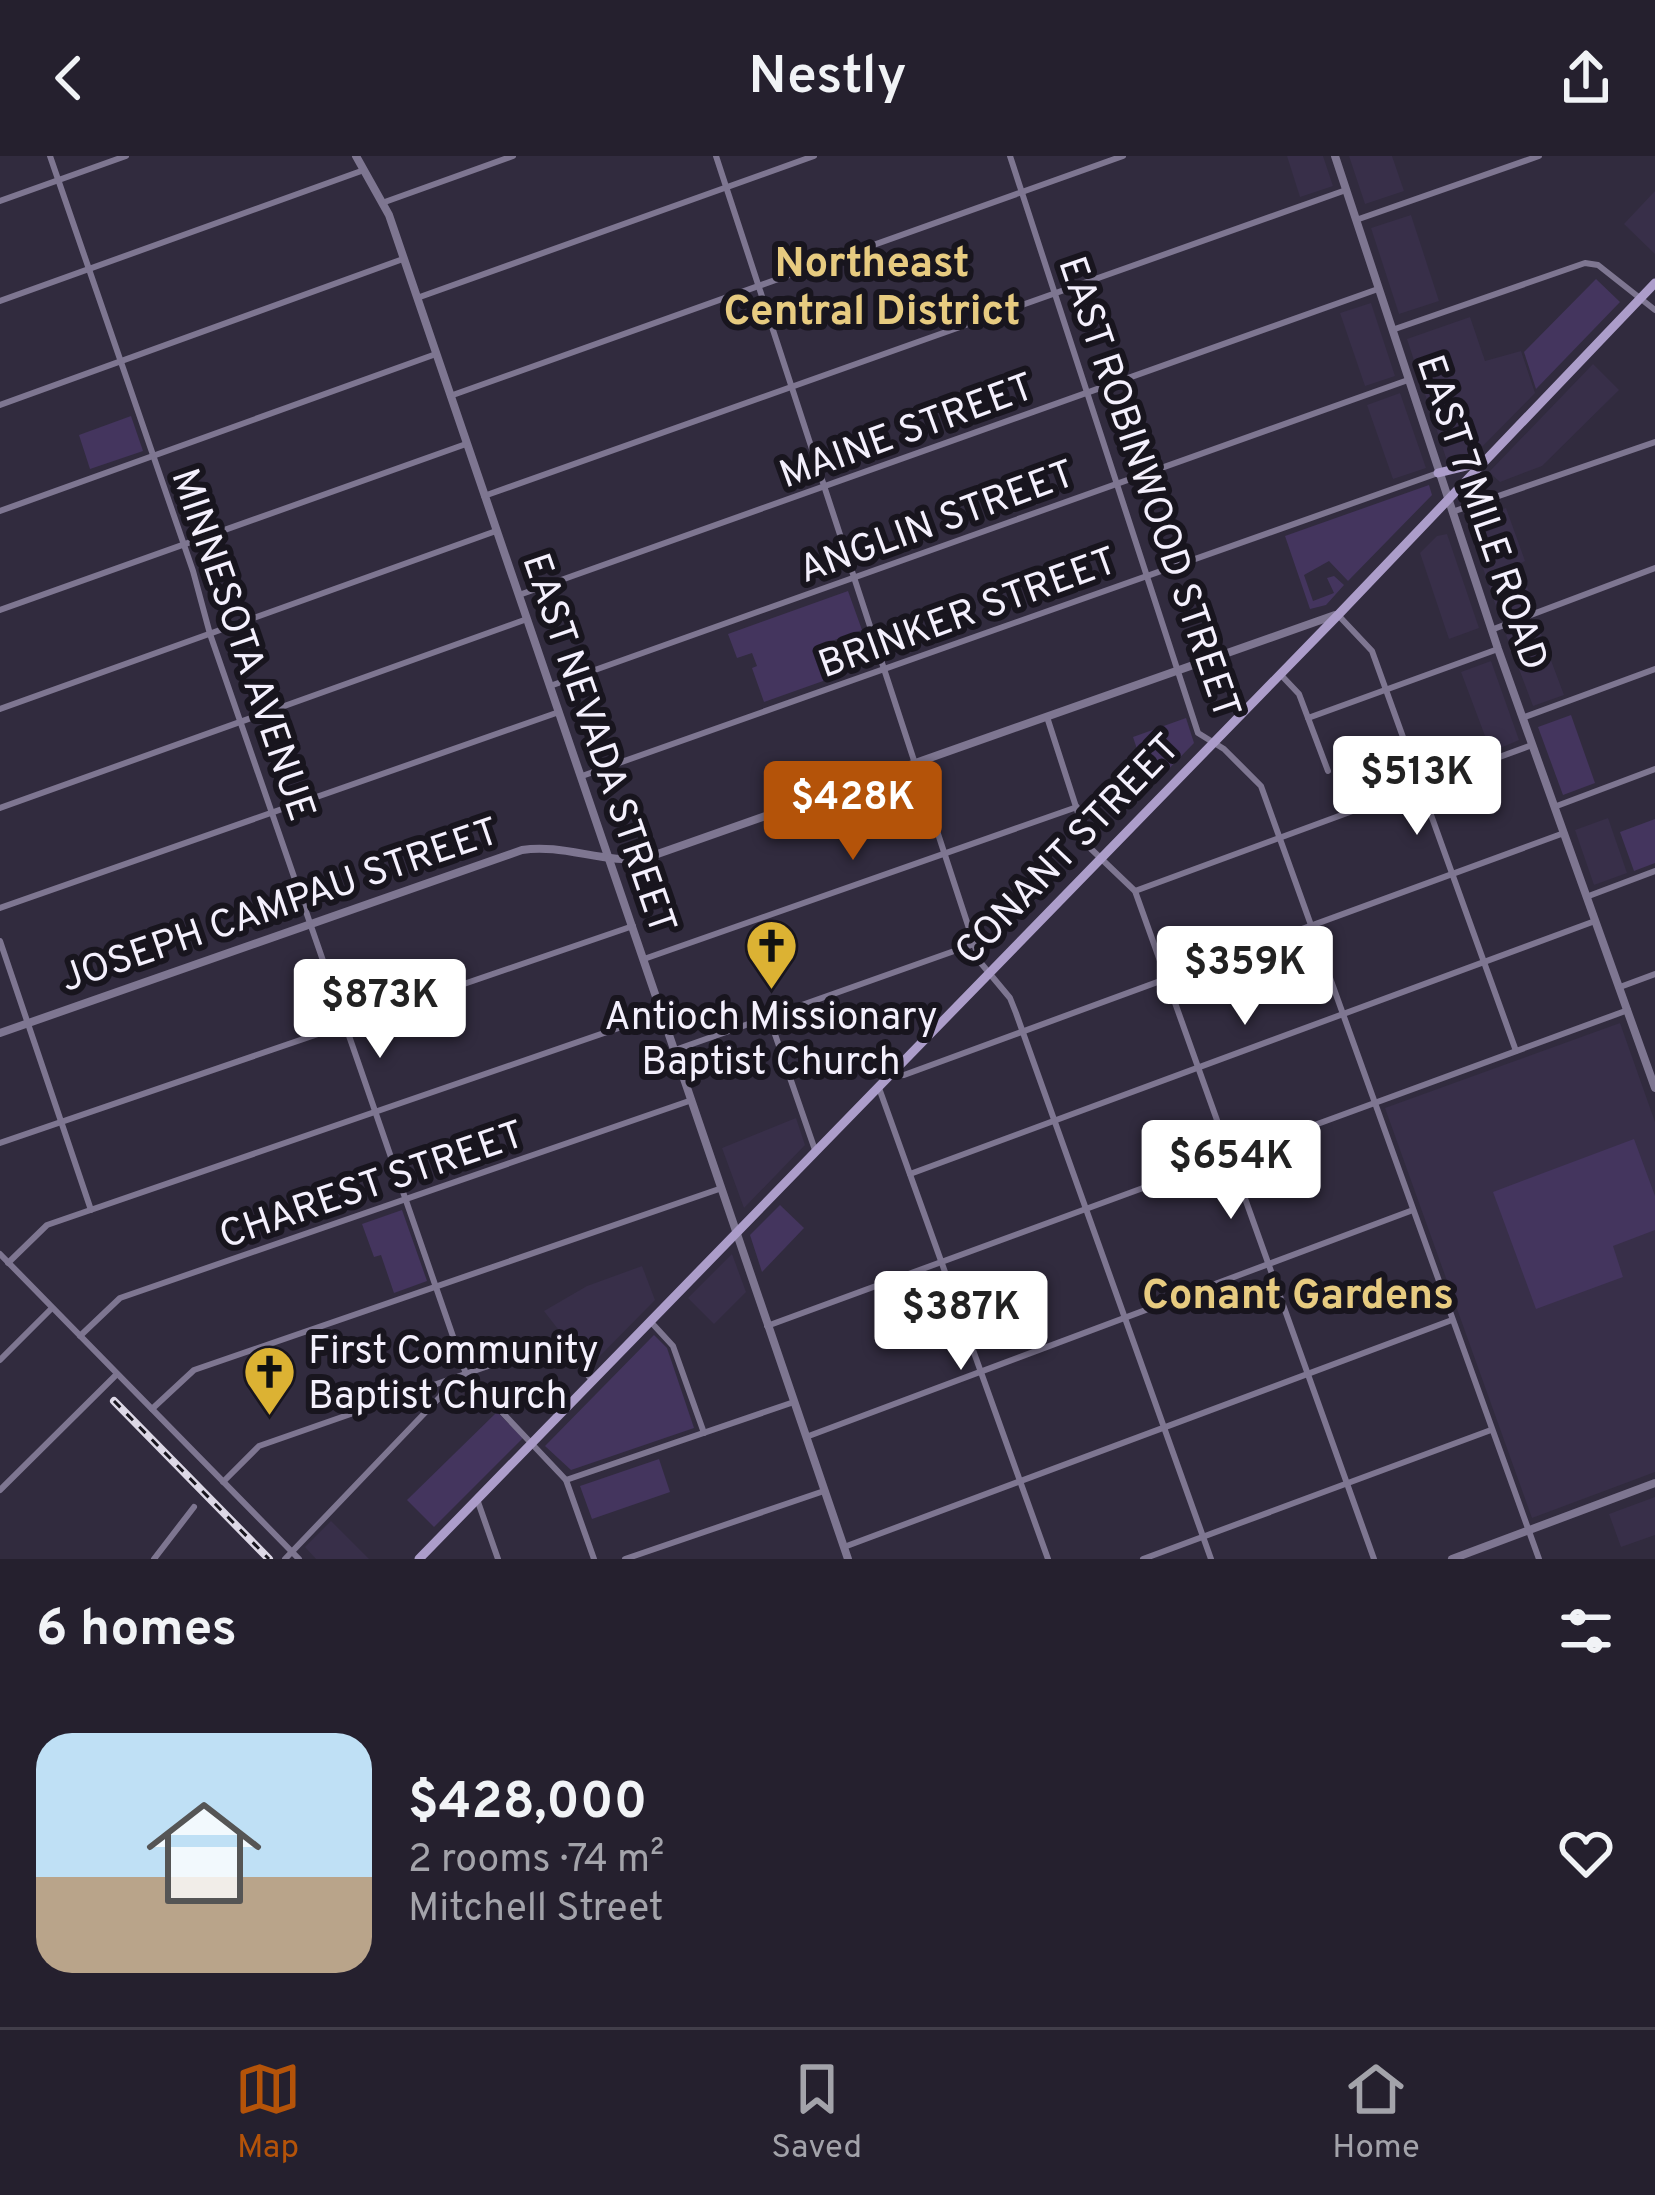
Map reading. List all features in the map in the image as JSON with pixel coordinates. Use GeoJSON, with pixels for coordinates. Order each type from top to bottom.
{"type":"FeatureCollection","features":[{"type":"Feature","properties":{"kind":"main road","name":"CONANT STREET"},"geometry":{"type":"LineString","coordinates":[[419,1559],[1655,283]]}},
{"type":"Feature","properties":{"kind":"main road"},"geometry":{"type":"LineString","coordinates":[[1438,472],[1483,462]]}},
{"type":"Feature","properties":{"kind":"street","name":"MINNESOTA AVENUE"},"geometry":{"type":"LineString","coordinates":[[50,156],[466,1374]]}},
{"type":"Feature","properties":{"kind":"street"},"geometry":{"type":"LineString","coordinates":[[0,201],[126,156]]}},
{"type":"Feature","properties":{"kind":"street","name":"EAST NEVADA STREET"},"geometry":{"type":"LineString","coordinates":[[356,156],[382,203],[404,259],[848,1559]]}},
{"type":"Feature","properties":{"kind":"street"},"geometry":{"type":"LineString","coordinates":[[382,203],[513,156]]}},
{"type":"Feature","properties":{"kind":"street"},"geometry":{"type":"LineString","coordinates":[[716,156],[974,944],[987,973],[1010,998],[1211,1559]]}},
{"type":"Feature","properties":{"kind":"street"},"geometry":{"type":"LineString","coordinates":[[417,298],[814,156]]}},
{"type":"Feature","properties":{"kind":"street","name":"EAST ROBINWOOD STREET"},"geometry":{"type":"LineString","coordinates":[[1010,156],[1198,733],[1224,749],[1258,781],[1539,1559]]}},
{"type":"Feature","properties":{"kind":"street"},"geometry":{"type":"LineString","coordinates":[[450,396],[1123,156]]}},
{"type":"Feature","properties":{"kind":"street","name":"EAST 7 MILE ROAD"},"geometry":{"type":"LineString","coordinates":[[1335,156],[1491,630],[1654,1081]]}},
{"type":"Feature","properties":{"kind":"street"},"geometry":{"type":"LineString","coordinates":[[1356,220],[1539,156]]}},
{"type":"Feature","properties":{"kind":"street"},"geometry":{"type":"LineString","coordinates":[[0,301],[364,170]]}},
{"type":"Feature","properties":{"kind":"street"},"geometry":{"type":"LineString","coordinates":[[484,496],[1346,190]]}},
{"type":"Feature","properties":{"kind":"street"},"geometry":{"type":"LineString","coordinates":[[0,405],[404,259]]}},
{"type":"Feature","properties":{"kind":"street"},"geometry":{"type":"LineString","coordinates":[[1392,330],[1585,262],[1598,265],[1655,310]]}},
{"type":"Feature","properties":{"kind":"street","name":"MAINE STREET"},"geometry":{"type":"LineString","coordinates":[[519,595],[1378,289]]}},
{"type":"Feature","properties":{"kind":"street"},"geometry":{"type":"LineString","coordinates":[[0,511],[436,354]]}},
{"type":"Feature","properties":{"kind":"street","name":"ANGLIN STREET"},"geometry":{"type":"LineString","coordinates":[[550,686],[1408,380]]}},
{"type":"Feature","properties":{"kind":"street"},"geometry":{"type":"LineString","coordinates":[[1452,512],[1655,442]]}},
{"type":"Feature","properties":{"kind":"street"},"geometry":{"type":"LineString","coordinates":[[0,610],[466,444]]}},
{"type":"Feature","properties":{"kind":"street","name":"BRINKER STREET"},"geometry":{"type":"LineString","coordinates":[[581,776],[1438,472]]}},
{"type":"Feature","properties":{"kind":"street"},"geometry":{"type":"LineString","coordinates":[[0,709],[496,531]]}},
{"type":"Feature","properties":{"kind":"street"},"geometry":{"type":"LineString","coordinates":[[1491,630],[1655,568]]}},
{"type":"Feature","properties":{"kind":"street"},"geometry":{"type":"LineString","coordinates":[[1339,613],[1370,647],[1516,1051]]}},
{"type":"Feature","properties":{"kind":"street","name":"JOSEPH CAMPAU STREET"},"geometry":{"type":"LineString","coordinates":[[0,1033],[526,849],[650,857],[1339,613]]}},
{"type":"Feature","properties":{"kind":"street"},"geometry":{"type":"LineString","coordinates":[[0,808],[527,619]]}},
{"type":"Feature","properties":{"kind":"street"},"geometry":{"type":"LineString","coordinates":[[1308,718],[1498,649]]}},
{"type":"Feature","properties":{"kind":"street"},"geometry":{"type":"LineString","coordinates":[[1522,718],[1655,669]]}},
{"type":"Feature","properties":{"kind":"street"},"geometry":{"type":"LineString","coordinates":[[1279,673],[1299,694],[1328,770]]}},
{"type":"Feature","properties":{"kind":"street"},"geometry":{"type":"LineString","coordinates":[[0,908],[559,712]]}},
{"type":"Feature","properties":{"kind":"street"},"geometry":{"type":"LineString","coordinates":[[1046,714],[1089,848],[1135,891],[1374,1559]]}},
{"type":"Feature","properties":{"kind":"street"},"geometry":{"type":"LineString","coordinates":[[1135,891],[1532,745]]}},
{"type":"Feature","properties":{"kind":"street"},"geometry":{"type":"LineString","coordinates":[[1554,807],[1655,769]]}},
{"type":"Feature","properties":{"kind":"street"},"geometry":{"type":"LineString","coordinates":[[644,959],[1076,806]]}},
{"type":"Feature","properties":{"kind":"street"},"geometry":{"type":"LineString","coordinates":[[887,1076],[904,1075],[1023,1033],[1564,833]]}},
{"type":"Feature","properties":{"kind":"street"},"geometry":{"type":"LineString","coordinates":[[1586,897],[1655,871]]}},
{"type":"Feature","properties":{"kind":"street"},"geometry":{"type":"LineString","coordinates":[[910,1174],[1595,921]]}},
{"type":"Feature","properties":{"kind":"street"},"geometry":{"type":"LineString","coordinates":[[0,1143],[633,926]]}},
{"type":"Feature","properties":{"kind":"street"},"geometry":{"type":"LineString","coordinates":[[0,941],[91,1210]]}},
{"type":"Feature","properties":{"kind":"street"},"geometry":{"type":"LineString","coordinates":[[675,1050],[974,944]]}},
{"type":"Feature","properties":{"kind":"street"},"geometry":{"type":"LineString","coordinates":[[1620,988],[1655,974]]}},
{"type":"Feature","properties":{"kind":"street"},"geometry":{"type":"LineString","coordinates":[[767,1326],[1628,1010]]}},
{"type":"Feature","properties":{"kind":"street"},"geometry":{"type":"LineString","coordinates":[[8,1263],[43,1228],[662,1013]]}},
{"type":"Feature","properties":{"kind":"street"},"geometry":{"type":"LineString","coordinates":[[770,1017],[815,1150]]}},
{"type":"Feature","properties":{"kind":"street"},"geometry":{"type":"LineString","coordinates":[[878,1086],[1048,1559]]}},
{"type":"Feature","properties":{"kind":"street","name":"CHAREST STREET"},"geometry":{"type":"LineString","coordinates":[[80,1336],[120,1298],[692,1100]]}},
{"type":"Feature","properties":{"kind":"street"},"geometry":{"type":"LineString","coordinates":[[152,1409],[194,1370],[722,1188]]}},
{"type":"Feature","properties":{"kind":"street"},"geometry":{"type":"LineString","coordinates":[[806,1437],[1413,1210]]}},
{"type":"Feature","properties":{"kind":"street"},"geometry":{"type":"LineString","coordinates":[[0,1254],[299,1559]]}},
{"type":"Feature","properties":{"kind":"street"},"geometry":{"type":"LineString","coordinates":[[0,1360],[52,1307]]}},
{"type":"Feature","properties":{"kind":"street"},"geometry":{"type":"LineString","coordinates":[[844,1546],[1452,1319]]}},
{"type":"Feature","properties":{"kind":"street"},"geometry":{"type":"LineString","coordinates":[[650,1321],[673,1346],[704,1433]]}},
{"type":"Feature","properties":{"kind":"street"},"geometry":{"type":"LineString","coordinates":[[224,1482],[259,1446],[560,1342],[592,1380]]}},
{"type":"Feature","properties":{"kind":"street"},"geometry":{"type":"LineString","coordinates":[[0,1490],[117,1374]]}},
{"type":"Feature","properties":{"kind":"street"},"geometry":{"type":"LineString","coordinates":[[466,1374],[566,1480],[594,1559]]}},
{"type":"Feature","properties":{"kind":"street"},"geometry":{"type":"LineString","coordinates":[[285,1559],[440,1397],[450,1379]]}},
{"type":"Feature","properties":{"kind":"street"},"geometry":{"type":"LineString","coordinates":[[566,1480],[794,1402]]}},
{"type":"Feature","properties":{"kind":"street"},"geometry":{"type":"LineString","coordinates":[[1143,1559],[1491,1430]]}},
{"type":"Feature","properties":{"kind":"street"},"geometry":{"type":"LineString","coordinates":[[1452,1559],[1655,1483]]}},
{"type":"Feature","properties":{"kind":"street"},"geometry":{"type":"LineString","coordinates":[[626,1559],[824,1491]]}},
{"type":"Feature","properties":{"kind":"street"},"geometry":{"type":"LineString","coordinates":[[477,1499],[498,1559]]}},
{"type":"Feature","properties":{"kind":"street"},"geometry":{"type":"LineString","coordinates":[[154,1559],[194,1508]]}},
{"type":"Feature","properties":{"kind":"shaded area"},"geometry":{"type":"Polygon","coordinates":[[[1287,156],[1323,156],[1333,186],[1300,197],[1287,156]]]}},
{"type":"Feature","properties":{"kind":"shaded area"},"geometry":{"type":"Polygon","coordinates":[[[1349,156],[1392,156],[1404,191],[1365,204],[1349,156]]]}},
{"type":"Feature","properties":{"kind":"shaded area"},"geometry":{"type":"Polygon","coordinates":[[[1655,191],[1655,254],[1624,224],[1655,191]]]}},
{"type":"Feature","properties":{"kind":"shaded area"},"geometry":{"type":"Polygon","coordinates":[[[1411,215],[1439,301],[1399,314],[1371,228],[1411,215]]]}},
{"type":"Feature","properties":{"kind":"shaded area"},"geometry":{"type":"Polygon","coordinates":[[[1596,279],[1620,302],[1536,389],[1524,352],[1596,279]]]}},
{"type":"Feature","properties":{"kind":"shaded area"},"geometry":{"type":"Polygon","coordinates":[[[1371,303],[1395,376],[1365,386],[1340,313],[1371,303]]]}},
{"type":"Feature","properties":{"kind":"shaded area"},"geometry":{"type":"Polygon","coordinates":[[[1470,317],[1485,361],[1521,351],[1535,393],[1474,455],[1448,464],[1407,339],[1470,317]]]}},
{"type":"Feature","properties":{"kind":"shaded area"},"geometry":{"type":"Polygon","coordinates":[[[1593,364],[1619,390],[1542,466],[1500,482],[1489,472],[1593,364]]]}},
{"type":"Feature","properties":{"kind":"shaded area"},"geometry":{"type":"Polygon","coordinates":[[[1400,393],[1426,468],[1393,479],[1367,405],[1400,393]]]}},
{"type":"Feature","properties":{"kind":"shaded area"},"geometry":{"type":"Polygon","coordinates":[[[131,416],[143,451],[90,469],[79,435],[131,416]]]}},
{"type":"Feature","properties":{"kind":"shaded area"},"geometry":{"type":"Polygon","coordinates":[[[1429,485],[1432,495],[1348,581],[1329,561],[1304,575],[1313,601],[1334,593],[1327,578],[1334,576],[1344,585],[1326,605],[1310,609],[1285,536],[1429,485]]]}},
{"type":"Feature","properties":{"kind":"shaded area"},"geometry":{"type":"Polygon","coordinates":[[[1506,508],[1525,561],[1519,564],[1534,606],[1500,618],[1467,521],[1506,508]]]}},
{"type":"Feature","properties":{"kind":"shaded area"},"geometry":{"type":"Polygon","coordinates":[[[1447,534],[1479,628],[1449,639],[1420,553],[1437,536],[1447,534]]]}},
{"type":"Feature","properties":{"kind":"shaded area"},"geometry":{"type":"Polygon","coordinates":[[[848,591],[862,630],[829,642],[840,675],[764,702],[752,653],[737,658],[728,634],[848,591]]]}},
{"type":"Feature","properties":{"kind":"shaded area"},"geometry":{"type":"Polygon","coordinates":[[[1537,623],[1564,695],[1533,706],[1506,635],[1537,623]]]}},
{"type":"Feature","properties":{"kind":"shaded area"},"geometry":{"type":"Polygon","coordinates":[[[1491,661],[1519,740],[1491,752],[1461,672],[1491,661]]]}},
{"type":"Feature","properties":{"kind":"shaded area"},"geometry":{"type":"Polygon","coordinates":[[[1571,715],[1595,783],[1563,795],[1538,727],[1571,715]]]}},
{"type":"Feature","properties":{"kind":"shaded area"},"geometry":{"type":"Polygon","coordinates":[[[1186,718],[1194,743],[1150,788],[1133,737],[1186,718]]]}},
{"type":"Feature","properties":{"kind":"shaded area"},"geometry":{"type":"Polygon","coordinates":[[[1608,818],[1627,873],[1594,885],[1575,830],[1608,818]]]}},
{"type":"Feature","properties":{"kind":"shaded area"},"geometry":{"type":"Polygon","coordinates":[[[1655,819],[1655,863],[1634,871],[1620,832],[1655,819]]]}},
{"type":"Feature","properties":{"kind":"shaded area"},"geometry":{"type":"Polygon","coordinates":[[[1620,1023],[1655,1122],[1655,1472],[1532,1518],[1385,1108],[1620,1023]]]}},
{"type":"Feature","properties":{"kind":"shaded area"},"geometry":{"type":"Polygon","coordinates":[[[796,1118],[805,1145],[744,1208],[722,1148],[796,1118]]]}},
{"type":"Feature","properties":{"kind":"shaded area"},"geometry":{"type":"Polygon","coordinates":[[[1634,1139],[1655,1196],[1655,1230],[1613,1246],[1623,1277],[1536,1309],[1493,1192],[1634,1139]]]}},
{"type":"Feature","properties":{"kind":"shaded area"},"geometry":{"type":"Polygon","coordinates":[[[780,1205],[804,1228],[762,1272],[750,1235],[780,1205]]]}},
{"type":"Feature","properties":{"kind":"shaded area"},"geometry":{"type":"Polygon","coordinates":[[[402,1210],[427,1281],[394,1293],[381,1255],[374,1257],[362,1224],[402,1210]]]}},
{"type":"Feature","properties":{"kind":"shaded area"},"geometry":{"type":"Polygon","coordinates":[[[732,1254],[746,1292],[714,1324],[688,1298],[732,1254]]]}},
{"type":"Feature","properties":{"kind":"shaded area"},"geometry":{"type":"Polygon","coordinates":[[[642,1266],[655,1300],[588,1368],[544,1311],[587,1286],[642,1266]]]}},
{"type":"Feature","properties":{"kind":"shaded area"},"geometry":{"type":"Polygon","coordinates":[[[654,1335],[667,1348],[694,1428],[571,1470],[545,1446],[654,1335]]]}},
{"type":"Feature","properties":{"kind":"shaded area"},"geometry":{"type":"Polygon","coordinates":[[[497,1412],[523,1438],[434,1527],[407,1500],[497,1412]]]}},
{"type":"Feature","properties":{"kind":"shaded area"},"geometry":{"type":"Polygon","coordinates":[[[659,1459],[670,1492],[592,1519],[580,1486],[659,1459]]]}},
{"type":"Feature","properties":{"kind":"shaded area"},"geometry":{"type":"Polygon","coordinates":[[[1655,1497],[1655,1535],[1621,1547],[1609,1514],[1655,1497]]]}},
{"type":"Feature","properties":{"kind":"shaded area"},"geometry":{"type":"Polygon","coordinates":[[[331,1521],[369,1559],[316,1559],[305,1547],[331,1521]]]}},
{"type":"Feature","properties":{"kind":"railway"},"geometry":{"type":"LineString","coordinates":[[114,1401],[269,1559]]}},
{"type":"Feature","properties":{"kind":"place","name":"Antioch Missionary Baptist Church"},"geometry":{"type":"Point","coordinates":[771,991]}},
{"type":"Feature","properties":{"kind":"place","name":"First Community Baptist Church"},"geometry":{"type":"Point","coordinates":[269,1417]}},
{"type":"Feature","properties":{"kind":"district","name":"Northeast Central District"},"geometry":{"type":"Point","coordinates":[872,285]}},
{"type":"Feature","properties":{"kind":"district","name":"Conant Gardens"},"geometry":{"type":"Point","coordinates":[1298,1293]}}]}
